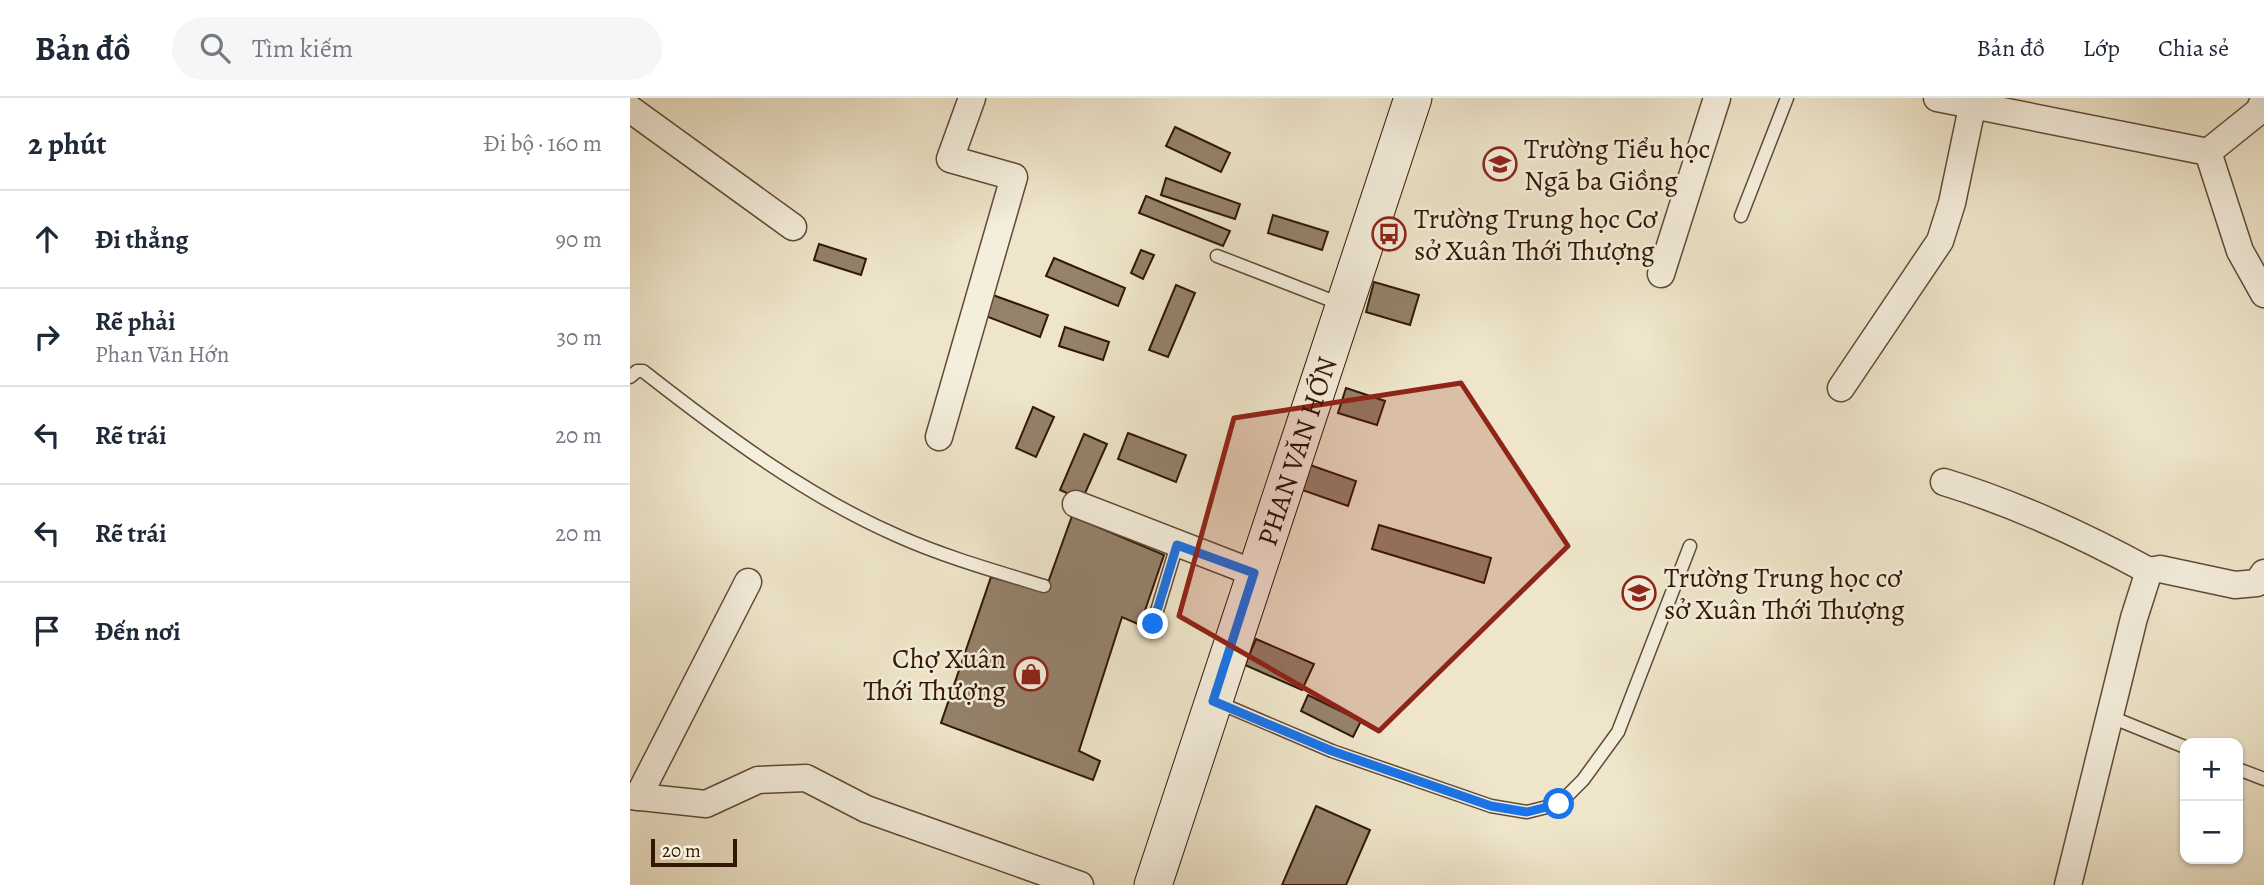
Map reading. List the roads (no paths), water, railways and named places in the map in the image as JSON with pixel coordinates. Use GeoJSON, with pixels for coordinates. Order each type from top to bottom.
{"type":"FeatureCollection","features":[{"type":"Feature","properties":{"kind":"main road","name":"PHAN VĂN HỚN"},"geometry":{"type":"LineString","coordinates":[[1153,885],[1413,98]]}},
{"type":"Feature","properties":{"kind":"street"},"geometry":{"type":"LineString","coordinates":[[939,437],[1014,177],[950,159],[971,98]]}},
{"type":"Feature","properties":{"kind":"street"},"geometry":{"type":"LineString","coordinates":[[1661,274],[1717,98]]}},
{"type":"Feature","properties":{"kind":"street"},"geometry":{"type":"LineString","coordinates":[[1937,98],[1973,102],[2208,152]]}},
{"type":"Feature","properties":{"kind":"street"},"geometry":{"type":"LineString","coordinates":[[2208,152],[2259,111],[2264,99]]}},
{"type":"Feature","properties":{"kind":"street"},"geometry":{"type":"LineString","coordinates":[[1841,388],[1940,241],[1952,203],[1973,102]]}},
{"type":"Feature","properties":{"kind":"street"},"geometry":{"type":"LineString","coordinates":[[630,109],[793,227]]}},
{"type":"Feature","properties":{"kind":"street"},"geometry":{"type":"LineString","coordinates":[[2208,152],[2240,251],[2264,294]]}},
{"type":"Feature","properties":{"kind":"street"},"geometry":{"type":"LineString","coordinates":[[1944,482],[1986,494],[2055,522],[2149,571],[2160,569],[2235,585],[2258,583],[2264,573]]}},
{"type":"Feature","properties":{"kind":"street"},"geometry":{"type":"LineString","coordinates":[[1076,504],[1254,573]]}},
{"type":"Feature","properties":{"kind":"street"},"geometry":{"type":"LineString","coordinates":[[2068,885],[2134,618],[2149,571]]}},
{"type":"Feature","properties":{"kind":"street"},"geometry":{"type":"LineString","coordinates":[[748,582],[634,797],[706,804],[758,780],[806,778],[866,809],[1080,885]]}},
{"type":"Feature","properties":{"kind":"lane"},"geometry":{"type":"LineString","coordinates":[[1741,216],[1787,98]]}},
{"type":"Feature","properties":{"kind":"lane"},"geometry":{"type":"LineString","coordinates":[[1217,256],[1343,306]]}},
{"type":"Feature","properties":{"kind":"lane"},"geometry":{"type":"LineString","coordinates":[[630,377],[637,371],[643,371],[739,442],[812,490],[896,535],[968,563],[1044,586]]}},
{"type":"Feature","properties":{"kind":"lane"},"geometry":{"type":"LineString","coordinates":[[1153,624],[1177,545]]}},
{"type":"Feature","properties":{"kind":"lane"},"geometry":{"type":"LineString","coordinates":[[1213,701],[1332,751],[1491,806],[1527,812],[1559,804],[1583,780],[1618,732],[1690,546]]}},
{"type":"Feature","properties":{"kind":"lane"},"geometry":{"type":"LineString","coordinates":[[2111,717],[2180,745]]}},
{"type":"Feature","properties":{"kind":"lane"},"geometry":{"type":"LineString","coordinates":[[2243,771],[2264,779]]}},
{"type":"Feature","properties":{"kind":"place","name":"Trường Tiểu học Ngã ba Giồng"},"geometry":{"type":"Point","coordinates":[1500,164]}},
{"type":"Feature","properties":{"kind":"place","name":"Trường Trung học Cơ sở Xuân Thới Thượng"},"geometry":{"type":"Point","coordinates":[1389,234]}},
{"type":"Feature","properties":{"kind":"place","name":"Trường Trung học cơ sở Xuân Thới Thượng"},"geometry":{"type":"Point","coordinates":[1639,593]}},
{"type":"Feature","properties":{"kind":"place","name":"Chợ Xuân Thới Thượng"},"geometry":{"type":"Point","coordinates":[1031,674]}}]}
